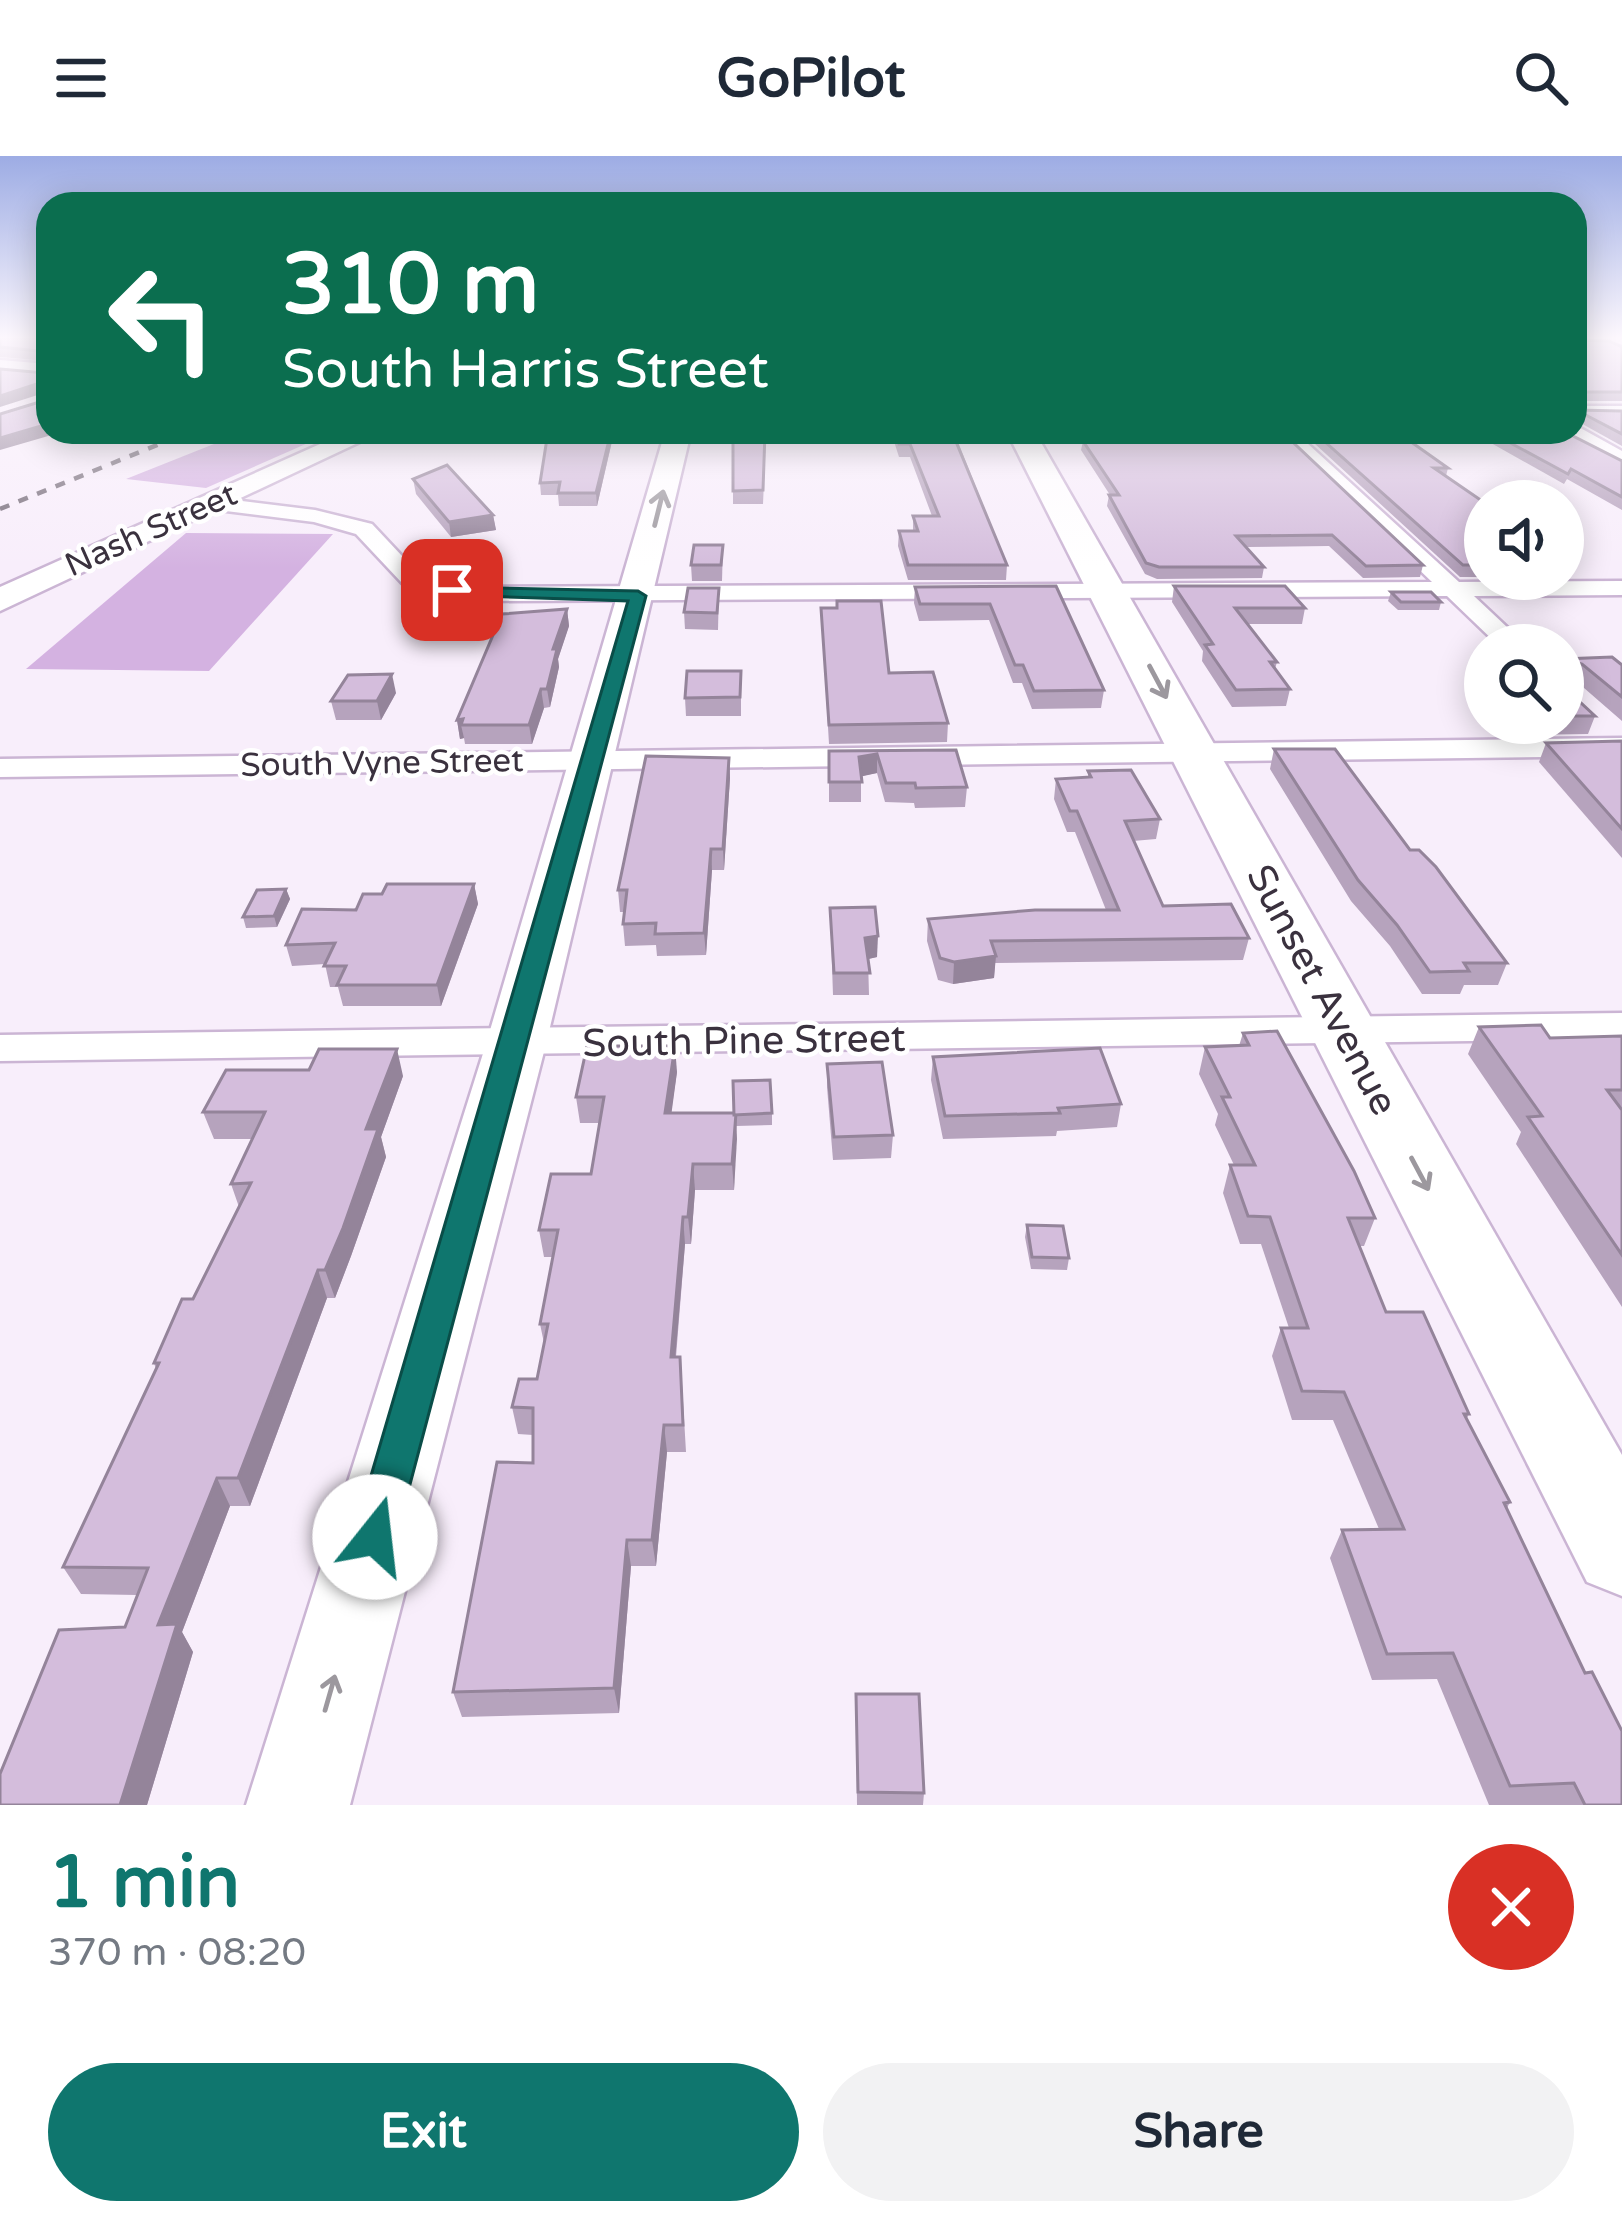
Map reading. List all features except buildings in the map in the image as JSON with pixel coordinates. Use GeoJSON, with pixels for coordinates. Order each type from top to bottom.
{"type":"FeatureCollection","features":[{"type":"Feature","properties":{"kind":"main road"},"geometry":{"type":"LineString","coordinates":[[1587,443],[1622,463]]}},
{"type":"Feature","properties":{"kind":"main road","name":"Sunset Avenue"},"geometry":{"type":"LineString","coordinates":[[1028,444],[1622,1549]]}},
{"type":"Feature","properties":{"kind":"street","name":"Nash Street"},"geometry":{"type":"LineString","coordinates":[[0,600],[341,444]]}},
{"type":"Feature","properties":{"kind":"street"},"geometry":{"type":"LineString","coordinates":[[298,1805],[516,1044],[675,444]]}},
{"type":"Feature","properties":{"kind":"street"},"geometry":{"type":"LineString","coordinates":[[1299,444],[1490,624]]}},
{"type":"Feature","properties":{"kind":"street"},"geometry":{"type":"LineString","coordinates":[[211,503],[315,516],[364,529],[401,572],[452,590],[638,596],[1622,588]]}},
{"type":"Feature","properties":{"kind":"street"},"geometry":{"type":"LineString","coordinates":[[1592,717],[1622,745]]}},
{"type":"Feature","properties":{"kind":"street","name":"South Vyne Street"},"geometry":{"type":"LineString","coordinates":[[0,767],[1622,745]]}},
{"type":"Feature","properties":{"kind":"street","name":"South Pine Street"},"geometry":{"type":"LineString","coordinates":[[0,1048],[1622,1026]]}},
{"type":"Feature","properties":{"kind":"shaded area"},"geometry":{"type":"Polygon","coordinates":[[[214,444],[306,444],[206,488],[126,479],[214,444]]]}},
{"type":"Feature","properties":{"kind":"shaded area"},"geometry":{"type":"Polygon","coordinates":[[[186,533],[333,534],[209,671],[26,669],[186,533]]]}},
{"type":"Feature","properties":{"kind":"railway"},"geometry":{"type":"LineString","coordinates":[[0,509],[160,444]]}},
{"type":"Feature","properties":{"kind":"route"},"geometry":{"type":"LineString","coordinates":[[375,1537],[638,596],[452,590]]}}]}
